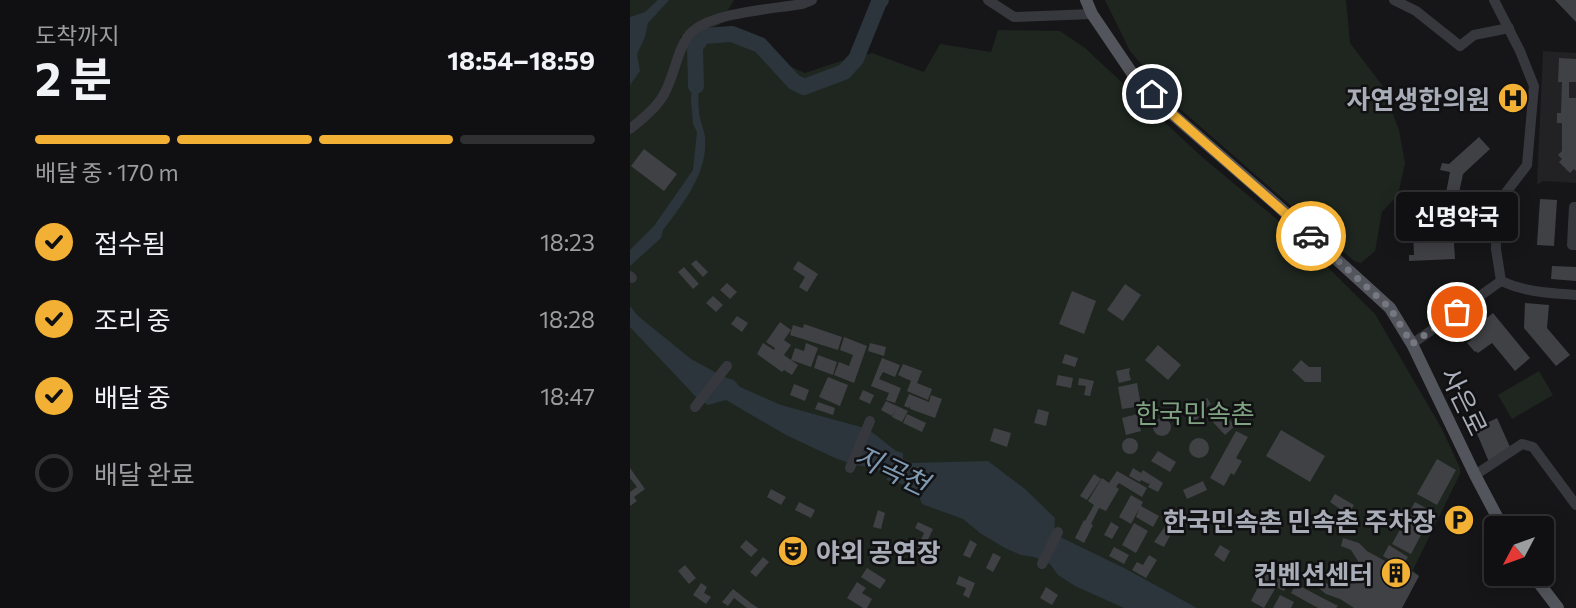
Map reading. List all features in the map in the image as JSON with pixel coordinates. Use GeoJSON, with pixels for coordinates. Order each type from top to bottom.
{"type":"FeatureCollection","features":[{"type":"Feature","properties":{"kind":"main road","name":"사은로"},"geometry":{"type":"LineString","coordinates":[[1086,0],[1092,14],[1134,76],[1171,113],[1390,308],[1412,344],[1497,516]]}},
{"type":"Feature","properties":{"kind":"main road"},"geometry":{"type":"LineString","coordinates":[[1541,586],[1558,608]]}},
{"type":"Feature","properties":{"kind":"street"},"geometry":{"type":"LineString","coordinates":[[630,129],[662,98],[685,41],[693,31],[707,23],[738,14],[812,0]]}},
{"type":"Feature","properties":{"kind":"street"},"geometry":{"type":"LineString","coordinates":[[988,0],[1014,18],[1092,14]]}},
{"type":"Feature","properties":{"kind":"street"},"geometry":{"type":"LineString","coordinates":[[1394,0],[1416,11],[1460,46],[1474,35],[1510,28]]}},
{"type":"Feature","properties":{"kind":"street"},"geometry":{"type":"LineString","coordinates":[[1493,0],[1510,28],[1534,86],[1527,165],[1504,195],[1496,217],[1496,249],[1501,281]]}},
{"type":"Feature","properties":{"kind":"street"},"geometry":{"type":"LineString","coordinates":[[1576,207],[1572,245],[1576,245]]}},
{"type":"Feature","properties":{"kind":"street"},"geometry":{"type":"LineString","coordinates":[[1412,344],[1501,281]]}},
{"type":"Feature","properties":{"kind":"street"},"geometry":{"type":"LineString","coordinates":[[1501,281],[1530,291],[1576,295]]}},
{"type":"Feature","properties":{"kind":"street"},"geometry":{"type":"LineString","coordinates":[[695,407],[727,366]]}},
{"type":"Feature","properties":{"kind":"street"},"geometry":{"type":"LineString","coordinates":[[850,468],[870,421]]}},
{"type":"Feature","properties":{"kind":"street"},"geometry":{"type":"LineString","coordinates":[[1475,475],[1522,444],[1529,445],[1576,505]]}},
{"type":"Feature","properties":{"kind":"street"},"geometry":{"type":"LineString","coordinates":[[1042,564],[1058,532]]}},
{"type":"Feature","properties":{"kind":"shaded area"},"geometry":{"type":"Polygon","coordinates":[[[1543,51],[1576,53],[1576,183],[1543,181],[1537,185],[1543,51]]]}},
{"type":"Feature","properties":{"kind":"green space","name":"한국민속촌"},"geometry":{"type":"Polygon","coordinates":[[[630,0],[734,0],[719,25],[698,34],[679,37],[691,44],[690,61],[695,72],[695,47],[719,35],[805,73],[872,53],[924,72],[940,44],[991,52],[998,30],[1060,31],[1085,48],[1202,157],[1292,232],[1375,314],[1442,429],[1460,468],[1460,474],[1413,570],[1419,576],[1402,608],[630,608],[630,0]]]}},
{"type":"Feature","properties":{"kind":"green space"},"geometry":{"type":"Polygon","coordinates":[[[1105,0],[1346,0],[1350,43],[1382,85],[1399,130],[1405,163],[1398,195],[1382,212],[1375,251],[1361,263],[1354,261],[1178,107],[1130,51],[1105,0]]]}},
{"type":"Feature","properties":{"kind":"green space"},"geometry":{"type":"Polygon","coordinates":[[[1539,371],[1553,395],[1512,419],[1498,395],[1539,371]]]}},
{"type":"Feature","properties":{"kind":"water"},"geometry":{"type":"Polygon","coordinates":[[[658,0],[669,0],[648,23],[637,54],[640,71],[630,85],[630,17],[645,12],[658,0]]]}},
{"type":"Feature","properties":{"kind":"water"},"geometry":{"type":"Polygon","coordinates":[[[693,62],[697,74],[699,114],[705,137],[703,163],[693,186],[663,230],[661,238],[630,266],[630,250],[654,226],[693,170],[697,132],[693,124],[691,101],[693,62]]]}},
{"type":"Feature","properties":{"kind":"water"},"geometry":{"type":"Polygon","coordinates":[[[630,306],[638,316],[691,359],[734,380],[740,387],[781,405],[868,429],[896,451],[903,453],[903,459],[912,463],[988,461],[1025,489],[1055,518],[1054,534],[1197,608],[1124,608],[1075,586],[1058,575],[1050,564],[1005,548],[963,519],[922,504],[917,491],[886,480],[888,477],[875,468],[835,458],[786,435],[726,400],[708,405],[697,398],[630,327],[630,306]]]}},
{"type":"Feature","properties":{"kind":"building"},"geometry":{"type":"Polygon","coordinates":[[[1555,0],[1576,0],[1576,22],[1555,0]]]}},
{"type":"Feature","properties":{"kind":"building"},"geometry":{"type":"Polygon","coordinates":[[[1559,58],[1576,59],[1576,82],[1569,82],[1569,98],[1576,98],[1576,171],[1574,169],[1570,173],[1559,162],[1562,159],[1558,155],[1562,151],[1562,123],[1557,123],[1557,113],[1561,113],[1562,82],[1558,82],[1559,58]]]}},
{"type":"Feature","properties":{"kind":"building"},"geometry":{"type":"Polygon","coordinates":[[[1479,137],[1490,149],[1463,174],[1455,212],[1443,209],[1450,172],[1440,170],[1442,163],[1449,164],[1479,137]]]}},
{"type":"Feature","properties":{"kind":"building"},"geometry":{"type":"Polygon","coordinates":[[[644,149],[677,174],[664,191],[631,166],[644,149]]]}},
{"type":"Feature","properties":{"kind":"building"},"geometry":{"type":"Polygon","coordinates":[[[1540,199],[1557,200],[1554,246],[1537,245],[1540,199]]]}},
{"type":"Feature","properties":{"kind":"building"},"geometry":{"type":"Polygon","coordinates":[[[1453,228],[1455,259],[1409,261],[1409,255],[1414,255],[1413,230],[1453,228]]]}},
{"type":"Feature","properties":{"kind":"building"},"geometry":{"type":"Polygon","coordinates":[[[696,260],[708,272],[703,277],[691,264],[696,260]]]}},
{"type":"Feature","properties":{"kind":"building"},"geometry":{"type":"Polygon","coordinates":[[[798,261],[818,274],[807,292],[799,287],[805,277],[793,269],[798,261]]]}},
{"type":"Feature","properties":{"kind":"building"},"geometry":{"type":"Polygon","coordinates":[[[1552,266],[1576,267],[1576,281],[1551,279],[1552,266]]]}},
{"type":"Feature","properties":{"kind":"building"},"geometry":{"type":"Polygon","coordinates":[[[684,267],[699,284],[693,289],[678,272],[684,267]]]}},
{"type":"Feature","properties":{"kind":"building"},"geometry":{"type":"Polygon","coordinates":[[[727,283],[737,292],[730,299],[720,290],[727,283]]]}},
{"type":"Feature","properties":{"kind":"building"},"geometry":{"type":"Polygon","coordinates":[[[1125,284],[1141,295],[1123,321],[1107,310],[1125,284]]]}},
{"type":"Feature","properties":{"kind":"building"},"geometry":{"type":"Polygon","coordinates":[[[1072,291],[1096,301],[1084,334],[1059,324],[1072,291]]]}},
{"type":"Feature","properties":{"kind":"building"},"geometry":{"type":"Polygon","coordinates":[[[713,296],[723,305],[716,312],[706,303],[713,296]]]}},
{"type":"Feature","properties":{"kind":"building"},"geometry":{"type":"Polygon","coordinates":[[[1525,303],[1549,305],[1547,328],[1570,355],[1556,366],[1524,328],[1525,303]]]}},
{"type":"Feature","properties":{"kind":"building"},"geometry":{"type":"Polygon","coordinates":[[[1493,313],[1530,358],[1515,371],[1492,343],[1478,353],[1467,343],[1471,340],[1466,335],[1493,313]]]}},
{"type":"Feature","properties":{"kind":"building"},"geometry":{"type":"Polygon","coordinates":[[[737,316],[748,323],[742,332],[731,324],[737,316]]]}},
{"type":"Feature","properties":{"kind":"building"},"geometry":{"type":"Polygon","coordinates":[[[780,322],[791,330],[784,340],[791,345],[784,355],[798,365],[792,375],[784,370],[782,372],[757,354],[763,343],[774,350],[775,348],[766,342],[780,322]]]}},
{"type":"Feature","properties":{"kind":"building"},"geometry":{"type":"Polygon","coordinates":[[[804,324],[842,337],[838,350],[790,335],[793,325],[803,328],[804,324]]]}},
{"type":"Feature","properties":{"kind":"building"},"geometry":{"type":"Polygon","coordinates":[[[844,337],[867,346],[854,383],[834,375],[839,362],[849,366],[853,355],[840,350],[844,337]]]}},
{"type":"Feature","properties":{"kind":"building"},"geometry":{"type":"Polygon","coordinates":[[[806,343],[818,348],[811,367],[791,360],[795,348],[804,351],[806,343]]]}},
{"type":"Feature","properties":{"kind":"building"},"geometry":{"type":"Polygon","coordinates":[[[870,343],[886,347],[884,356],[868,351],[870,343]]]}},
{"type":"Feature","properties":{"kind":"building"},"geometry":{"type":"Polygon","coordinates":[[[1158,345],[1181,365],[1168,380],[1145,360],[1158,345]]]}},
{"type":"Feature","properties":{"kind":"building"},"geometry":{"type":"Polygon","coordinates":[[[1065,354],[1078,358],[1075,367],[1062,363],[1065,354]]]}},
{"type":"Feature","properties":{"kind":"building"},"geometry":{"type":"Polygon","coordinates":[[[818,355],[837,362],[833,375],[814,368],[818,355]]]}},
{"type":"Feature","properties":{"kind":"building"},"geometry":{"type":"Polygon","coordinates":[[[882,358],[900,365],[895,377],[883,372],[879,379],[901,388],[895,403],[886,400],[889,393],[871,386],[882,358]]]}},
{"type":"Feature","properties":{"kind":"building"},"geometry":{"type":"Polygon","coordinates":[[[1301,360],[1309,367],[1321,367],[1321,382],[1305,382],[1292,370],[1301,360]]]}},
{"type":"Feature","properties":{"kind":"building"},"geometry":{"type":"Polygon","coordinates":[[[903,364],[922,371],[917,383],[932,389],[928,400],[907,391],[911,381],[898,375],[903,364]]]}},
{"type":"Feature","properties":{"kind":"building"},"geometry":{"type":"Polygon","coordinates":[[[1130,368],[1131,380],[1119,383],[1116,371],[1130,368]]]}},
{"type":"Feature","properties":{"kind":"building"},"geometry":{"type":"Polygon","coordinates":[[[1058,375],[1073,378],[1071,388],[1056,385],[1058,375]]]}},
{"type":"Feature","properties":{"kind":"building"},"geometry":{"type":"Polygon","coordinates":[[[828,377],[848,385],[840,406],[819,397],[828,377]]]}},
{"type":"Feature","properties":{"kind":"building"},"geometry":{"type":"Polygon","coordinates":[[[1079,378],[1094,381],[1090,396],[1084,395],[1086,386],[1078,385],[1079,378]]]}},
{"type":"Feature","properties":{"kind":"building"},"geometry":{"type":"Polygon","coordinates":[[[1137,383],[1141,406],[1122,409],[1118,387],[1137,383]]]}},
{"type":"Feature","properties":{"kind":"building"},"geometry":{"type":"Polygon","coordinates":[[[794,384],[809,390],[805,401],[790,395],[794,384]]]}},
{"type":"Feature","properties":{"kind":"building"},"geometry":{"type":"Polygon","coordinates":[[[863,390],[874,395],[870,404],[859,399],[863,390]]]}},
{"type":"Feature","properties":{"kind":"building"},"geometry":{"type":"Polygon","coordinates":[[[909,394],[929,402],[931,395],[942,399],[935,418],[910,409],[910,406],[904,406],[909,394]]]}},
{"type":"Feature","properties":{"kind":"building"},"geometry":{"type":"Polygon","coordinates":[[[1207,398],[1211,404],[1198,414],[1200,417],[1193,422],[1187,413],[1207,398]]]}},
{"type":"Feature","properties":{"kind":"building"},"geometry":{"type":"Polygon","coordinates":[[[886,401],[908,411],[902,422],[892,417],[896,410],[892,416],[881,410],[886,401]]]}},
{"type":"Feature","properties":{"kind":"building"},"geometry":{"type":"Polygon","coordinates":[[[818,402],[835,408],[833,415],[815,409],[818,402]]]}},
{"type":"Feature","properties":{"kind":"building"},"geometry":{"type":"Polygon","coordinates":[[[1038,409],[1049,412],[1046,426],[1034,423],[1038,409]]]}},
{"type":"Feature","properties":{"kind":"building"},"geometry":{"type":"Polygon","coordinates":[[[1221,410],[1235,426],[1225,435],[1211,420],[1221,410]]]}},
{"type":"Feature","properties":{"kind":"building"},"geometry":{"type":"Polygon","coordinates":[[[907,414],[926,423],[922,432],[903,423],[907,414]]]}},
{"type":"Feature","properties":{"kind":"building"},"geometry":{"type":"Polygon","coordinates":[[[1137,414],[1141,431],[1126,435],[1122,418],[1137,414]]]}},
{"type":"Feature","properties":{"kind":"building"},"geometry":{"type":"Polygon","coordinates":[[[1158,418],[1166,418],[1171,427],[1169,434],[1158,436],[1153,431],[1153,423],[1158,418]]]}},
{"type":"Feature","properties":{"kind":"building"},"geometry":{"type":"Polygon","coordinates":[[[1497,418],[1510,447],[1489,462],[1475,429],[1497,418]]]}},
{"type":"Feature","properties":{"kind":"building"},"geometry":{"type":"Polygon","coordinates":[[[994,428],[1011,433],[1007,447],[990,441],[994,428]]]}},
{"type":"Feature","properties":{"kind":"building"},"geometry":{"type":"Polygon","coordinates":[[[1281,430],[1325,456],[1310,482],[1266,456],[1281,430]]]}},
{"type":"Feature","properties":{"kind":"building"},"geometry":{"type":"Polygon","coordinates":[[[1236,431],[1248,437],[1236,458],[1242,461],[1224,486],[1210,478],[1236,431]]]}},
{"type":"Feature","properties":{"kind":"building"},"geometry":{"type":"Polygon","coordinates":[[[1130,438],[1136,440],[1136,452],[1130,454],[1124,452],[1122,446],[1124,440],[1130,438]]]}},
{"type":"Feature","properties":{"kind":"building"},"geometry":{"type":"Polygon","coordinates":[[[1199,438],[1206,441],[1209,448],[1206,455],[1199,458],[1192,455],[1189,448],[1192,441],[1199,438]]]}},
{"type":"Feature","properties":{"kind":"building"},"geometry":{"type":"Polygon","coordinates":[[[1158,451],[1176,462],[1170,472],[1151,461],[1158,451]]]}},
{"type":"Feature","properties":{"kind":"building"},"geometry":{"type":"Polygon","coordinates":[[[1437,459],[1456,470],[1437,505],[1417,494],[1437,459]]]}},
{"type":"Feature","properties":{"kind":"building"},"geometry":{"type":"Polygon","coordinates":[[[630,468],[645,489],[634,497],[637,501],[630,506],[630,492],[637,487],[630,478],[630,468]]]}},
{"type":"Feature","properties":{"kind":"building"},"geometry":{"type":"Polygon","coordinates":[[[1133,468],[1141,473],[1143,470],[1163,483],[1158,492],[1148,487],[1151,482],[1140,482],[1129,476],[1133,468]]]}},
{"type":"Feature","properties":{"kind":"building"},"geometry":{"type":"Polygon","coordinates":[[[1117,471],[1147,488],[1142,497],[1119,483],[1116,487],[1119,489],[1106,511],[1099,508],[1084,543],[1075,538],[1094,505],[1088,501],[1102,478],[1109,483],[1117,471]]]}},
{"type":"Feature","properties":{"kind":"building"},"geometry":{"type":"Polygon","coordinates":[[[1094,474],[1101,479],[1087,500],[1080,496],[1094,474]]]}},
{"type":"Feature","properties":{"kind":"building"},"geometry":{"type":"Polygon","coordinates":[[[1203,481],[1207,490],[1187,499],[1183,490],[1203,481]]]}},
{"type":"Feature","properties":{"kind":"building"},"geometry":{"type":"Polygon","coordinates":[[[771,489],[786,497],[781,505],[767,497],[771,489]]]}},
{"type":"Feature","properties":{"kind":"building"},"geometry":{"type":"Polygon","coordinates":[[[1335,494],[1354,505],[1345,519],[1337,514],[1340,509],[1330,502],[1335,494]]]}},
{"type":"Feature","properties":{"kind":"building"},"geometry":{"type":"Polygon","coordinates":[[[1131,495],[1143,502],[1141,506],[1159,516],[1153,527],[1136,517],[1139,509],[1131,524],[1119,517],[1131,495]]]}},
{"type":"Feature","properties":{"kind":"building"},"geometry":{"type":"Polygon","coordinates":[[[799,502],[815,510],[811,518],[795,510],[799,502]]]}},
{"type":"Feature","properties":{"kind":"building"},"geometry":{"type":"Polygon","coordinates":[[[1415,502],[1433,512],[1411,554],[1392,544],[1415,502]]]}},
{"type":"Feature","properties":{"kind":"building"},"geometry":{"type":"Polygon","coordinates":[[[1173,508],[1182,513],[1169,532],[1171,534],[1164,547],[1154,542],[1170,519],[1168,517],[1173,508]]]}},
{"type":"Feature","properties":{"kind":"building"},"geometry":{"type":"Polygon","coordinates":[[[878,510],[885,513],[881,529],[873,527],[878,510]]]}},
{"type":"Feature","properties":{"kind":"building"},"geometry":{"type":"Polygon","coordinates":[[[918,522],[933,529],[923,550],[908,543],[911,537],[920,542],[924,533],[915,528],[918,522]]]}},
{"type":"Feature","properties":{"kind":"building"},"geometry":{"type":"Polygon","coordinates":[[[1111,522],[1119,527],[1112,539],[1104,535],[1111,522]]]}},
{"type":"Feature","properties":{"kind":"building"},"geometry":{"type":"Polygon","coordinates":[[[1134,523],[1148,531],[1136,553],[1122,545],[1134,523]]]}},
{"type":"Feature","properties":{"kind":"building","name":"컨벤션센터"},"geometry":{"type":"Polygon","coordinates":[[[1343,538],[1359,543],[1367,551],[1394,566],[1405,567],[1419,576],[1402,608],[1354,608],[1316,586],[1322,580],[1329,585],[1341,587],[1349,585],[1356,578],[1358,561],[1351,550],[1341,546],[1343,538]]]}},
{"type":"Feature","properties":{"kind":"building"},"geometry":{"type":"Polygon","coordinates":[[[746,540],[758,550],[751,557],[740,547],[746,540]]]}},
{"type":"Feature","properties":{"kind":"building"},"geometry":{"type":"Polygon","coordinates":[[[970,540],[977,544],[970,558],[963,555],[970,540]]]}},
{"type":"Feature","properties":{"kind":"building"},"geometry":{"type":"Polygon","coordinates":[[[1220,545],[1230,551],[1224,562],[1214,555],[1220,545]]]}},
{"type":"Feature","properties":{"kind":"building"},"geometry":{"type":"Polygon","coordinates":[[[1389,545],[1408,557],[1402,567],[1383,556],[1389,545]]]}},
{"type":"Feature","properties":{"kind":"building"},"geometry":{"type":"Polygon","coordinates":[[[1114,547],[1129,555],[1124,564],[1109,556],[1114,547]]]}},
{"type":"Feature","properties":{"kind":"building"},"geometry":{"type":"Polygon","coordinates":[[[993,553],[1001,557],[993,572],[986,568],[993,553]]]}},
{"type":"Feature","properties":{"kind":"building"},"geometry":{"type":"Polygon","coordinates":[[[1149,555],[1157,560],[1146,578],[1132,570],[1137,562],[1143,565],[1149,555]]]}},
{"type":"Feature","properties":{"kind":"building"},"geometry":{"type":"Polygon","coordinates":[[[763,557],[769,562],[756,577],[750,572],[763,557]]]}},
{"type":"Feature","properties":{"kind":"building"},"geometry":{"type":"Polygon","coordinates":[[[685,565],[696,578],[689,584],[678,571],[685,565]]]}},
{"type":"Feature","properties":{"kind":"building"},"geometry":{"type":"Polygon","coordinates":[[[867,568],[886,580],[880,589],[861,577],[867,568]]]}},
{"type":"Feature","properties":{"kind":"building"},"geometry":{"type":"Polygon","coordinates":[[[1267,569],[1290,581],[1284,591],[1276,587],[1264,608],[1251,601],[1267,569]]]}},
{"type":"Feature","properties":{"kind":"building"},"geometry":{"type":"Polygon","coordinates":[[[959,576],[975,583],[969,598],[963,595],[966,588],[956,584],[959,576]]]}},
{"type":"Feature","properties":{"kind":"building"},"geometry":{"type":"Polygon","coordinates":[[[857,582],[866,588],[862,593],[872,599],[867,608],[847,598],[857,582]]]}},
{"type":"Feature","properties":{"kind":"building"},"geometry":{"type":"Polygon","coordinates":[[[701,583],[707,587],[704,593],[711,597],[706,604],[693,595],[701,583]]]}},
{"type":"Feature","properties":{"kind":"building"},"geometry":{"type":"Polygon","coordinates":[[[1296,584],[1338,606],[1318,608],[1291,593],[1296,584]]]}},
{"type":"Feature","properties":{"kind":"building"},"geometry":{"type":"Polygon","coordinates":[[[1046,587],[1058,595],[1052,605],[1040,598],[1046,587]]]}},
{"type":"Feature","properties":{"kind":"building"},"geometry":{"type":"Polygon","coordinates":[[[733,589],[758,608],[747,608],[734,598],[728,606],[722,602],[733,589]]]}},
{"type":"Feature","properties":{"kind":"building"},"geometry":{"type":"Polygon","coordinates":[[[1280,595],[1294,602],[1291,608],[1273,608],[1280,595]]]}},
{"type":"Feature","properties":{"kind":"waterway","name":"지곡천"},"geometry":{"type":"LineString","coordinates":[[696,86],[695,47],[703,36],[732,34],[760,45],[794,82],[804,87],[844,72],[856,59],[881,0]]}},
{"type":"Feature","properties":{"kind":"way so far"},"geometry":{"type":"LineString","coordinates":[[1311,236],[1390,308],[1412,344],[1457,312]]}},
{"type":"Feature","properties":{"kind":"place","name":"자연생한의원"},"geometry":{"type":"Point","coordinates":[1513,98]}},
{"type":"Feature","properties":{"kind":"place","name":"신명약국"},"geometry":{"type":"Point","coordinates":[1457,312]}},
{"type":"Feature","properties":{"kind":"place","name":"한국민속촌 민속촌 주차장"},"geometry":{"type":"Point","coordinates":[1459,520]}},
{"type":"Feature","properties":{"kind":"place","name":"야외 공연장"},"geometry":{"type":"Point","coordinates":[793,551]}},
{"type":"Feature","properties":{"kind":"place","name":"컨벤션센터"},"geometry":{"type":"Point","coordinates":[1396,573]}},
{"type":"Feature","properties":{"kind":"route"},"geometry":{"type":"LineString","coordinates":[[1152,94],[1311,236]]}}]}
